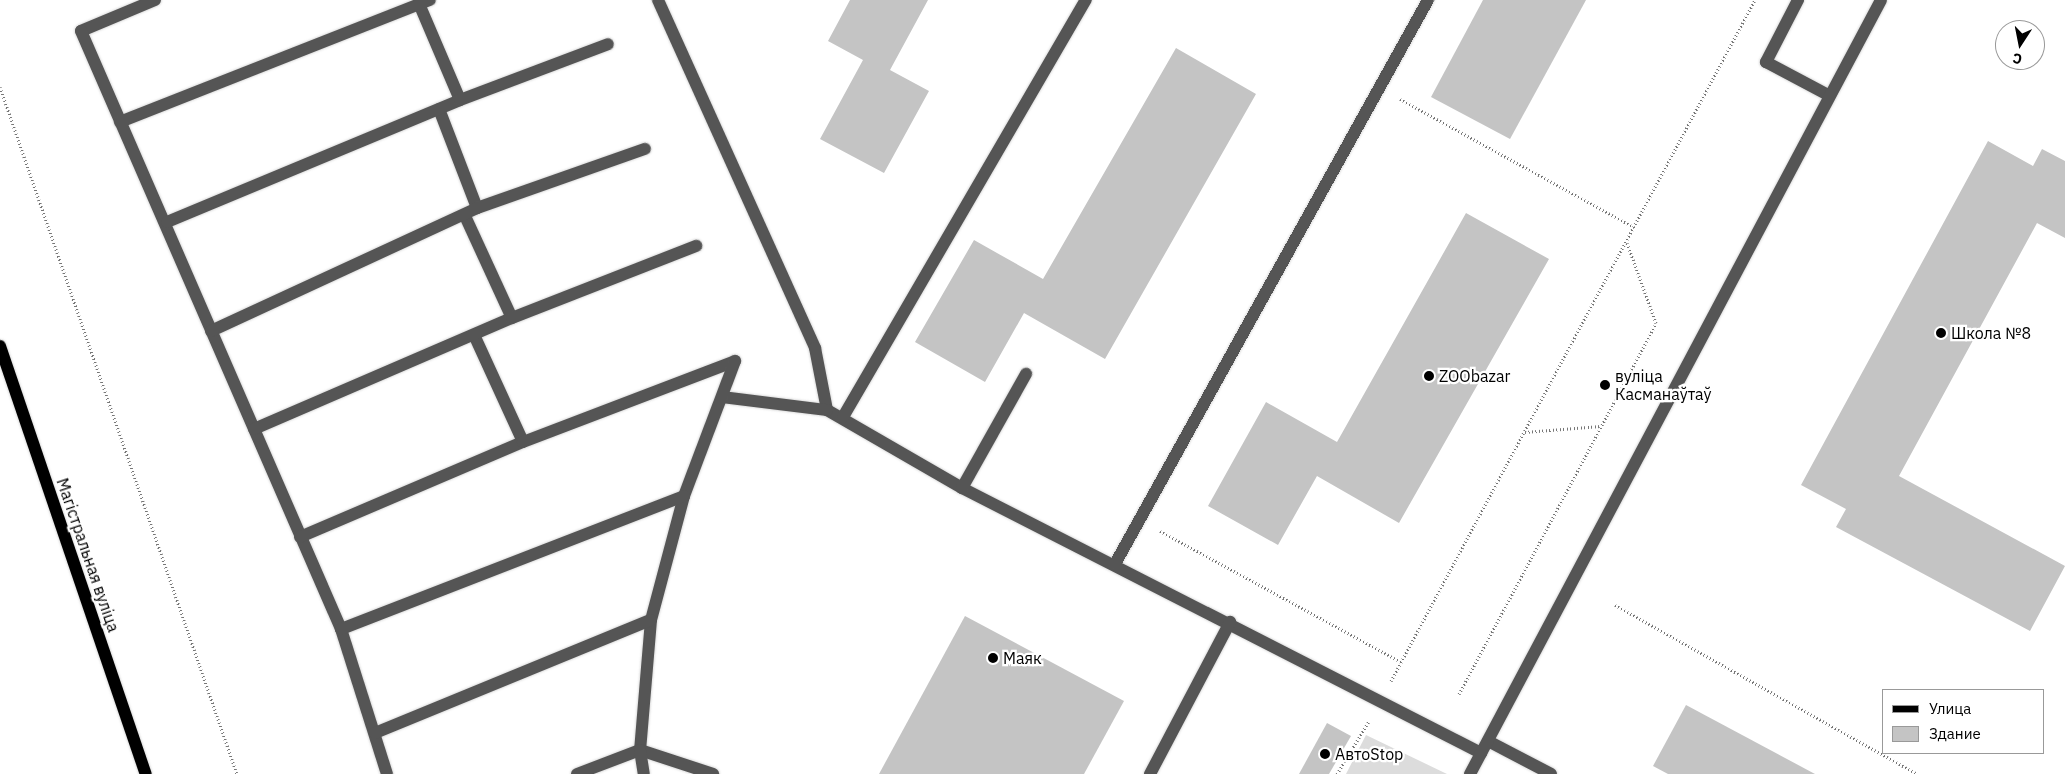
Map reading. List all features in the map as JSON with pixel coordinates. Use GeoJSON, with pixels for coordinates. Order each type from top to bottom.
{"type":"FeatureCollection","features":[{"type":"Feature","properties":{"kind":"main road","name":"Магістральная вуліца"},"geometry":{"type":"LineString","coordinates":[[0,346],[146,774]]}},
{"type":"Feature","properties":{"kind":"street"},"geometry":{"type":"LineString","coordinates":[[155,0],[81,30],[120,122],[167,222],[211,331],[341,628],[387,774]]}},
{"type":"Feature","properties":{"kind":"street"},"geometry":{"type":"LineString","coordinates":[[658,0],[816,348],[827,410]]}},
{"type":"Feature","properties":{"kind":"street"},"geometry":{"type":"LineString","coordinates":[[843,417],[1086,0]]}},
{"type":"Feature","properties":{"kind":"street"},"geometry":{"type":"LineString","coordinates":[[1116,564],[1428,0]]}},
{"type":"Feature","properties":{"kind":"street"},"geometry":{"type":"LineString","coordinates":[[1798,0],[1766,62],[1830,96]]}},
{"type":"Feature","properties":{"kind":"street"},"geometry":{"type":"LineString","coordinates":[[1470,774],[1881,0]]}},
{"type":"Feature","properties":{"kind":"street"},"geometry":{"type":"LineString","coordinates":[[120,122],[425,3],[460,100]]}},
{"type":"Feature","properties":{"kind":"street"},"geometry":{"type":"LineString","coordinates":[[167,222],[460,100],[608,44]]}},
{"type":"Feature","properties":{"kind":"street"},"geometry":{"type":"LineString","coordinates":[[440,109],[477,208]]}},
{"type":"Feature","properties":{"kind":"street"},"geometry":{"type":"LineString","coordinates":[[211,331],[464,216],[477,208],[645,149]]}},
{"type":"Feature","properties":{"kind":"street"},"geometry":{"type":"LineString","coordinates":[[464,216],[512,318]]}},
{"type":"Feature","properties":{"kind":"street"},"geometry":{"type":"LineString","coordinates":[[254,428],[475,337],[512,318],[696,246]]}},
{"type":"Feature","properties":{"kind":"street"},"geometry":{"type":"LineString","coordinates":[[475,337],[523,442]]}},
{"type":"Feature","properties":{"kind":"street"},"geometry":{"type":"LineString","coordinates":[[300,537],[523,442],[735,362],[684,496],[651,620],[640,750],[644,774]]}},
{"type":"Feature","properties":{"kind":"street"},"geometry":{"type":"LineString","coordinates":[[962,488],[1026,374]]}},
{"type":"Feature","properties":{"kind":"street"},"geometry":{"type":"LineString","coordinates":[[722,397],[827,410],[843,417],[962,488],[1230,622],[1380,702],[1481,753]]}},
{"type":"Feature","properties":{"kind":"street"},"geometry":{"type":"LineString","coordinates":[[341,628],[684,496]]}},
{"type":"Feature","properties":{"kind":"street"},"geometry":{"type":"LineString","coordinates":[[375,733],[651,620]]}},
{"type":"Feature","properties":{"kind":"street"},"geometry":{"type":"LineString","coordinates":[[1150,774],[1230,622]]}},
{"type":"Feature","properties":{"kind":"street"},"geometry":{"type":"LineString","coordinates":[[1488,741],[1551,774]]}},
{"type":"Feature","properties":{"kind":"street"},"geometry":{"type":"LineString","coordinates":[[577,774],[640,750],[714,774]]}},
{"type":"Feature","properties":{"kind":"path"},"geometry":{"type":"LineString","coordinates":[[1337,774],[1380,702],[1627,243],[1755,0]]}},
{"type":"Feature","properties":{"kind":"path"},"geometry":{"type":"LineString","coordinates":[[0,87],[237,774]]}},
{"type":"Feature","properties":{"kind":"path"},"geometry":{"type":"LineString","coordinates":[[1380,88],[1634,227]]}},
{"type":"Feature","properties":{"kind":"path"},"geometry":{"type":"LineString","coordinates":[[1459,694],[1656,323],[1627,243]]}},
{"type":"Feature","properties":{"kind":"path"},"geometry":{"type":"LineString","coordinates":[[1524,432],[1600,426]]}},
{"type":"Feature","properties":{"kind":"path"},"geometry":{"type":"LineString","coordinates":[[1140,520],[1401,662]]}},
{"type":"Feature","properties":{"kind":"path"},"geometry":{"type":"LineString","coordinates":[[1615,605],[1917,774]]}},
{"type":"Feature","properties":{"kind":"shaded area"},"geometry":{"type":"Polygon","coordinates":[[[1366,735],[1447,774],[1346,774],[1366,735]]]}},
{"type":"Feature","properties":{"kind":"building"},"geometry":{"type":"Polygon","coordinates":[[[850,0],[928,0],[890,70],[929,91],[884,173],[820,139],[863,60],[828,41],[850,0]]]}},
{"type":"Feature","properties":{"kind":"building"},"geometry":{"type":"Polygon","coordinates":[[[1483,0],[1586,0],[1510,139],[1431,97],[1483,0]]]}},
{"type":"Feature","properties":{"kind":"building"},"geometry":{"type":"Polygon","coordinates":[[[1176,48],[1256,94],[1105,359],[1024,313],[985,382],[915,342],[974,240],[1043,279],[1176,48]]]}},
{"type":"Feature","properties":{"kind":"building"},"geometry":{"type":"Polygon","coordinates":[[[1988,141],[2033,166],[2042,149],[2065,161],[2065,238],[2037,223],[1899,476],[2065,566],[2030,631],[1836,527],[1846,509],[1801,485],[1988,141]]]}},
{"type":"Feature","properties":{"kind":"building"},"geometry":{"type":"Polygon","coordinates":[[[1466,213],[1549,259],[1399,523],[1317,476],[1278,545],[1208,506],[1266,402],[1337,442],[1466,213]]]}},
{"type":"Feature","properties":{"kind":"building","name":"Маяк"},"geometry":{"type":"Polygon","coordinates":[[[965,616],[1124,701],[1084,774],[879,774],[965,616]]]}},
{"type":"Feature","properties":{"kind":"building"},"geometry":{"type":"Polygon","coordinates":[[[1686,705],[1815,774],[1668,774],[1653,766],[1686,705]]]}},
{"type":"Feature","properties":{"kind":"building","name":"АвтоStop"},"geometry":{"type":"Polygon","coordinates":[[[1327,723],[1351,736],[1329,774],[1299,774],[1327,723]]]}},
{"type":"Feature","properties":{"kind":"place","name":"Школа №8"},"geometry":{"type":"Point","coordinates":[1941,333]}},
{"type":"Feature","properties":{"kind":"place","name":"ZOObazar"},"geometry":{"type":"Point","coordinates":[1429,376]}},
{"type":"Feature","properties":{"kind":"place","name":"вуліца Касманаўтаў"},"geometry":{"type":"Point","coordinates":[1605,385]}},
{"type":"Feature","properties":{"kind":"place","name":"Маяк"},"geometry":{"type":"Point","coordinates":[993,658]}},
{"type":"Feature","properties":{"kind":"place","name":"АвтоStop"},"geometry":{"type":"Point","coordinates":[1325,754]}}]}
